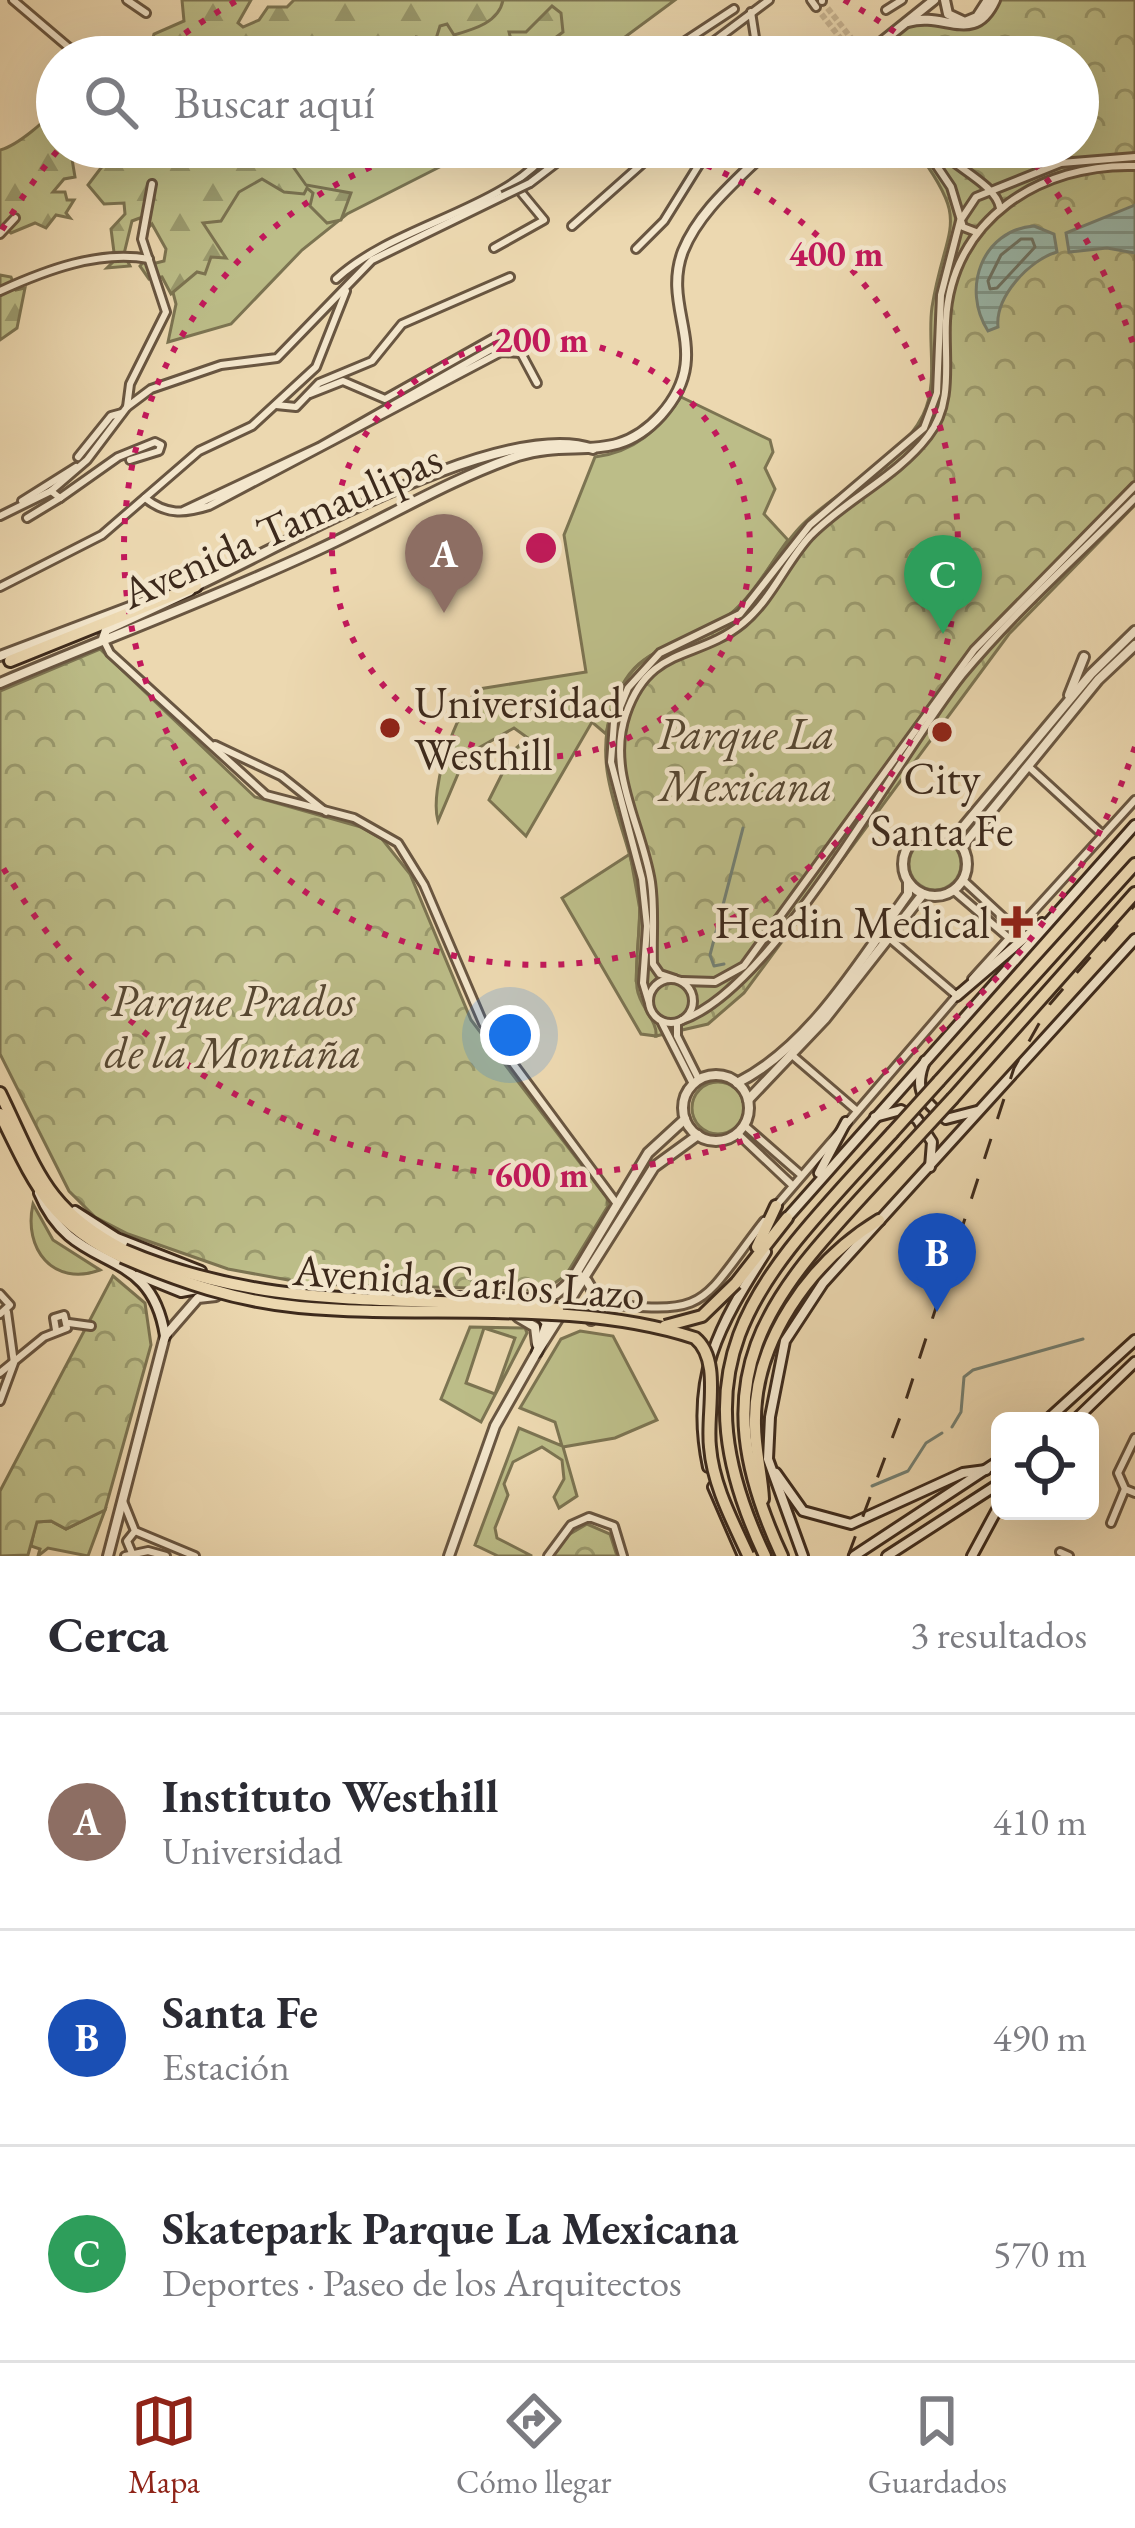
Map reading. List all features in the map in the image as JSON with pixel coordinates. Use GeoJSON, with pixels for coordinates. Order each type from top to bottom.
{"type":"FeatureCollection","features":[{"type":"Feature","properties":{"kind":"highway"},"geometry":{"type":"LineString","coordinates":[[5,659],[196,586]]}},
{"type":"Feature","properties":{"kind":"highway"},"geometry":{"type":"LineString","coordinates":[[765,1556],[740,1500],[728,1456],[724,1407],[731,1357],[768,1274],[1135,864]]}},
{"type":"Feature","properties":{"kind":"highway"},"geometry":{"type":"LineString","coordinates":[[782,1556],[761,1508],[744,1448],[742,1421],[757,1335],[800,1267],[1135,893]]}},
{"type":"Feature","properties":{"kind":"highway","name":"Avenida Carlos Lazo"},"geometry":{"type":"LineString","coordinates":[[0,1093],[44,1192]]}},
{"type":"Feature","properties":{"kind":"highway","name":"Avenida Carlos Lazo"},"geometry":{"type":"LineString","coordinates":[[0,1114],[44,1192],[76,1223],[175,1280],[252,1300],[579,1318],[694,1337],[710,1358],[708,1424],[713,1470],[746,1556]]}},
{"type":"Feature","properties":{"kind":"highway"},"geometry":{"type":"LineString","coordinates":[[746,1269],[776,1206]]}},
{"type":"Feature","properties":{"kind":"highway"},"geometry":{"type":"LineString","coordinates":[[746,1269],[787,1218]]}},
{"type":"Feature","properties":{"kind":"highway"},"geometry":{"type":"LineString","coordinates":[[761,1508],[754,1422],[771,1340],[815,1276],[856,1234],[879,1220]]}},
{"type":"Feature","properties":{"kind":"highway","name":"Avenida Carlos Lazo"},"geometry":{"type":"LineString","coordinates":[[123,1254],[270,1294],[529,1306],[665,1326],[702,1316],[746,1269]]}},
{"type":"Feature","properties":{"kind":"street"},"geometry":{"type":"LineString","coordinates":[[14,0],[56,36]]}},
{"type":"Feature","properties":{"kind":"street"},"geometry":{"type":"LineString","coordinates":[[127,0],[146,14]]}},
{"type":"Feature","properties":{"kind":"street"},"geometry":{"type":"LineString","coordinates":[[720,36],[769,0]]}},
{"type":"Feature","properties":{"kind":"street"},"geometry":{"type":"LineString","coordinates":[[886,10],[902,0]]}},
{"type":"Feature","properties":{"kind":"street"},"geometry":{"type":"LineString","coordinates":[[890,36],[934,0]]}},
{"type":"Feature","properties":{"kind":"street"},"geometry":{"type":"LineString","coordinates":[[945,0],[948,14],[965,22],[977,17],[992,0]]}},
{"type":"Feature","properties":{"kind":"street"},"geometry":{"type":"LineString","coordinates":[[908,22],[930,18],[957,28],[974,26],[992,0]]}},
{"type":"Feature","properties":{"kind":"street"},"geometry":{"type":"LineString","coordinates":[[694,36],[734,10]]}},
{"type":"Feature","properties":{"kind":"street"},"geometry":{"type":"LineString","coordinates":[[751,12],[755,36]]}},
{"type":"Feature","properties":{"kind":"street"},"geometry":{"type":"LineString","coordinates":[[1099,161],[1135,162]]}},
{"type":"Feature","properties":{"kind":"street"},"geometry":{"type":"LineString","coordinates":[[1099,167],[1135,162]]}},
{"type":"Feature","properties":{"kind":"street"},"geometry":{"type":"LineString","coordinates":[[336,279],[380,244],[535,168]]}},
{"type":"Feature","properties":{"kind":"street"},"geometry":{"type":"LineString","coordinates":[[0,513],[51,490],[125,410],[152,389],[194,372],[277,358],[372,260],[530,183],[550,168]]}},
{"type":"Feature","properties":{"kind":"street"},"geometry":{"type":"LineString","coordinates":[[572,226],[637,168]]}},
{"type":"Feature","properties":{"kind":"street"},"geometry":{"type":"LineString","coordinates":[[636,249],[664,221],[697,168]]}},
{"type":"Feature","properties":{"kind":"street","name":"Avenida Tamaulipas"},"geometry":{"type":"LineString","coordinates":[[0,683],[243,584],[462,480],[532,453],[620,445],[640,433],[674,396],[687,371],[690,349],[677,278],[682,252],[701,217],[749,168]]}},
{"type":"Feature","properties":{"kind":"street"},"geometry":{"type":"LineString","coordinates":[[938,168],[951,187],[960,221],[978,232]]}},
{"type":"Feature","properties":{"kind":"street"},"geometry":{"type":"LineString","coordinates":[[963,168],[988,188],[1000,208]]}},
{"type":"Feature","properties":{"kind":"street"},"geometry":{"type":"LineString","coordinates":[[932,423],[938,313],[960,221],[988,188],[1050,168]]}},
{"type":"Feature","properties":{"kind":"street"},"geometry":{"type":"LineString","coordinates":[[829,856],[737,972],[716,982],[660,974],[653,964],[644,867],[620,769],[627,710],[656,666],[738,622],[808,538],[908,457],[945,398],[949,297],[978,232],[1000,208],[1033,185],[1066,172],[1094,168]]}},
{"type":"Feature","properties":{"kind":"street"},"geometry":{"type":"LineString","coordinates":[[494,248],[544,220],[513,182]]}},
{"type":"Feature","properties":{"kind":"street"},"geometry":{"type":"LineString","coordinates":[[125,410],[130,384],[166,312],[142,239],[152,184]]}},
{"type":"Feature","properties":{"kind":"street"},"geometry":{"type":"LineString","coordinates":[[0,234],[15,218]]}},
{"type":"Feature","properties":{"kind":"street"},"geometry":{"type":"LineString","coordinates":[[0,291],[64,266],[123,255],[149,260]]}},
{"type":"Feature","properties":{"kind":"street"},"geometry":{"type":"LineString","coordinates":[[275,405],[292,409],[335,374],[372,361],[402,324],[510,277]]}},
{"type":"Feature","properties":{"kind":"street"},"geometry":{"type":"LineString","coordinates":[[0,587],[102,535],[199,451],[252,426],[316,368],[347,287]]}},
{"type":"Feature","properties":{"kind":"street"},"geometry":{"type":"LineString","coordinates":[[307,394],[344,381],[386,399],[506,331]]}},
{"type":"Feature","properties":{"kind":"street"},"geometry":{"type":"LineString","coordinates":[[146,498],[162,511],[183,512],[208,503],[319,447],[509,339],[523,338],[521,353],[537,383]]}},
{"type":"Feature","properties":{"kind":"street"},"geometry":{"type":"LineString","coordinates":[[208,503],[500,352],[521,353]]}},
{"type":"Feature","properties":{"kind":"street","name":"Avenida Tamaulipas"},"geometry":{"type":"LineString","coordinates":[[103,639],[106,630],[455,464],[543,440],[594,449]]}},
{"type":"Feature","properties":{"kind":"street"},"geometry":{"type":"LineString","coordinates":[[27,518],[118,457],[155,442],[161,445],[158,451],[130,460]]}},
{"type":"Feature","properties":{"kind":"street"},"geometry":{"type":"LineString","coordinates":[[17,503],[79,462]]}},
{"type":"Feature","properties":{"kind":"street"},"geometry":{"type":"LineString","coordinates":[[455,464],[462,480]]}},
{"type":"Feature","properties":{"kind":"street"},"geometry":{"type":"LineString","coordinates":[[1112,515],[1135,486]]}},
{"type":"Feature","properties":{"kind":"street"},"geometry":{"type":"LineString","coordinates":[[51,490],[60,499]]}},
{"type":"Feature","properties":{"kind":"street"},"geometry":{"type":"LineString","coordinates":[[660,1020],[680,1021],[711,1007],[747,977],[904,740],[1003,622],[1135,497]]}},
{"type":"Feature","properties":{"kind":"street"},"geometry":{"type":"LineString","coordinates":[[958,843],[1066,704],[1135,631]]}},
{"type":"Feature","properties":{"kind":"street"},"geometry":{"type":"LineString","coordinates":[[103,639],[110,653],[266,796],[383,830],[411,859],[483,1024],[616,1204],[631,1206]]}},
{"type":"Feature","properties":{"kind":"street"},"geometry":{"type":"LineString","coordinates":[[958,843],[1098,680],[1135,645]]}},
{"type":"Feature","properties":{"kind":"street"},"geometry":{"type":"LineString","coordinates":[[1066,704],[1084,657]]}},
{"type":"Feature","properties":{"kind":"street"},"geometry":{"type":"LineString","coordinates":[[210,743],[281,776],[329,814]]}},
{"type":"Feature","properties":{"kind":"street"},"geometry":{"type":"LineString","coordinates":[[1028,766],[1103,835]]}},
{"type":"Feature","properties":{"kind":"street"},"geometry":{"type":"LineString","coordinates":[[776,1206],[956,995],[1135,800]]}},
{"type":"Feature","properties":{"kind":"street"},"geometry":{"type":"LineString","coordinates":[[810,1163],[829,1161],[868,1121],[1135,825]]}},
{"type":"Feature","properties":{"kind":"street"},"geometry":{"type":"LineString","coordinates":[[537,1352],[654,1167],[691,1135],[718,1141],[741,1129],[748,1100],[792,1055],[923,894],[953,890],[962,880],[967,863],[958,843],[936,832],[916,838],[904,854],[908,894],[789,1045],[737,1082]]}},
{"type":"Feature","properties":{"kind":"street"},"geometry":{"type":"LineString","coordinates":[[644,867],[643,983],[649,1004],[696,1082]]}},
{"type":"Feature","properties":{"kind":"street"},"geometry":{"type":"LineString","coordinates":[[962,880],[1017,930]]}},
{"type":"Feature","properties":{"kind":"street"},"geometry":{"type":"LineString","coordinates":[[908,882],[923,894]]}},
{"type":"Feature","properties":{"kind":"street"},"geometry":{"type":"LineString","coordinates":[[953,890],[1009,938]]}},
{"type":"Feature","properties":{"kind":"street"},"geometry":{"type":"LineString","coordinates":[[956,995],[1053,915]]}},
{"type":"Feature","properties":{"kind":"street"},"geometry":{"type":"LineString","coordinates":[[888,938],[956,995]]}},
{"type":"Feature","properties":{"kind":"street"},"geometry":{"type":"LineString","coordinates":[[801,1552],[768,1459],[784,1340],[823,1283],[1135,939]]}},
{"type":"Feature","properties":{"kind":"street"},"geometry":{"type":"LineString","coordinates":[[649,1004],[656,985],[679,980]]}},
{"type":"Feature","properties":{"kind":"street"},"geometry":{"type":"LineString","coordinates":[[679,980],[693,998],[676,1036],[696,1082]]}},
{"type":"Feature","properties":{"kind":"street"},"geometry":{"type":"LineString","coordinates":[[792,1055],[856,1110]]}},
{"type":"Feature","properties":{"kind":"street"},"geometry":{"type":"LineString","coordinates":[[927,1056],[919,1090],[946,1119],[967,1118],[988,1104]]}},
{"type":"Feature","properties":{"kind":"street"},"geometry":{"type":"LineString","coordinates":[[698,1136],[683,1108],[696,1082],[716,1075],[737,1082],[748,1100]]}},
{"type":"Feature","properties":{"kind":"street"},"geometry":{"type":"LineString","coordinates":[[868,1121],[889,1110],[916,1119],[932,1142],[929,1168]]}},
{"type":"Feature","properties":{"kind":"street"},"geometry":{"type":"LineString","coordinates":[[616,1204],[648,1153],[685,1119]]}},
{"type":"Feature","properties":{"kind":"street"},"geometry":{"type":"LineString","coordinates":[[746,1556],[717,1498],[705,1453],[706,1366],[722,1322],[829,1161],[846,1122]]}},
{"type":"Feature","properties":{"kind":"street"},"geometry":{"type":"LineString","coordinates":[[741,1129],[800,1174]]}},
{"type":"Feature","properties":{"kind":"street"},"geometry":{"type":"LineString","coordinates":[[741,1129],[792,1184]]}},
{"type":"Feature","properties":{"kind":"street","name":"Avenida Carlos Lazo"},"geometry":{"type":"LineString","coordinates":[[44,1192],[117,1238],[213,1275],[331,1294],[525,1299],[556,1294],[572,1280],[616,1204]]}},
{"type":"Feature","properties":{"kind":"street","name":"Avenida Carlos Lazo"},"geometry":{"type":"LineString","coordinates":[[44,1192],[58,1232],[137,1275],[184,1293],[201,1289],[213,1275]]}},
{"type":"Feature","properties":{"kind":"street","name":"Avenida Carlos Lazo"},"geometry":{"type":"LineString","coordinates":[[600,1303],[659,1310],[688,1307],[708,1293],[776,1206]]}},
{"type":"Feature","properties":{"kind":"street"},"geometry":{"type":"LineString","coordinates":[[108,1556],[165,1336],[155,1299],[137,1275]]}},
{"type":"Feature","properties":{"kind":"street"},"geometry":{"type":"LineString","coordinates":[[587,1279],[600,1303],[588,1312],[595,1323]]}},
{"type":"Feature","properties":{"kind":"street"},"geometry":{"type":"LineString","coordinates":[[0,1294],[10,1301],[3,1313],[14,1363],[0,1401]]}},
{"type":"Feature","properties":{"kind":"street"},"geometry":{"type":"LineString","coordinates":[[300,1311],[331,1294]]}},
{"type":"Feature","properties":{"kind":"street","name":"Avenida Carlos Lazo"},"geometry":{"type":"LineString","coordinates":[[165,1336],[198,1298],[212,1295],[300,1311],[521,1317],[535,1327],[537,1352]]}},
{"type":"Feature","properties":{"kind":"street"},"geometry":{"type":"LineString","coordinates":[[449,1555],[495,1426],[547,1330],[546,1318],[525,1299]]}},
{"type":"Feature","properties":{"kind":"street"},"geometry":{"type":"LineString","coordinates":[[56,1330],[56,1316],[64,1315],[69,1323]]}},
{"type":"Feature","properties":{"kind":"street"},"geometry":{"type":"LineString","coordinates":[[0,1373],[69,1323]]}},
{"type":"Feature","properties":{"kind":"street"},"geometry":{"type":"LineString","coordinates":[[69,1323],[91,1326]]}},
{"type":"Feature","properties":{"kind":"street","name":"Avenida Carlos Lazo"},"geometry":{"type":"LineString","coordinates":[[556,1328],[595,1323],[684,1336],[706,1366]]}},
{"type":"Feature","properties":{"kind":"street"},"geometry":{"type":"LineString","coordinates":[[1056,1412],[1135,1340]]}},
{"type":"Feature","properties":{"kind":"street"},"geometry":{"type":"LineString","coordinates":[[1083,1412],[1135,1362]]}},
{"type":"Feature","properties":{"kind":"street"},"geometry":{"type":"LineString","coordinates":[[1112,1523],[1125,1489],[1118,1473],[1120,1460],[1135,1438]]}},
{"type":"Feature","properties":{"kind":"street"},"geometry":{"type":"LineString","coordinates":[[768,1459],[803,1511],[851,1524],[964,1473],[986,1470]]}},
{"type":"Feature","properties":{"kind":"street"},"geometry":{"type":"LineString","coordinates":[[854,1556],[991,1466]]}},
{"type":"Feature","properties":{"kind":"street"},"geometry":{"type":"LineString","coordinates":[[887,1556],[991,1489]]}},
{"type":"Feature","properties":{"kind":"street"},"geometry":{"type":"LineString","coordinates":[[1125,1489],[1135,1493]]}},
{"type":"Feature","properties":{"kind":"street"},"geometry":{"type":"LineString","coordinates":[[123,1501],[135,1532],[195,1556]]}},
{"type":"Feature","properties":{"kind":"street"},"geometry":{"type":"LineString","coordinates":[[548,1556],[571,1525],[590,1517],[614,1526],[623,1556]]}},
{"type":"Feature","properties":{"kind":"street"},"geometry":{"type":"LineString","coordinates":[[972,1556],[991,1520]]}},
{"type":"Feature","properties":{"kind":"street"},"geometry":{"type":"LineString","coordinates":[[135,1532],[127,1541],[128,1554],[166,1556]]}},
{"type":"Feature","properties":{"kind":"street"},"geometry":{"type":"LineString","coordinates":[[1060,1552],[1069,1556]]}},
{"type":"Feature","properties":{"kind":"green space"},"geometry":{"type":"Polygon","coordinates":[[[182,0],[251,0],[238,23],[243,27],[259,20],[268,7],[287,7],[294,0],[503,0],[491,19],[454,35],[447,24],[440,26],[437,36],[153,36],[184,21],[182,0]]]}},
{"type":"Feature","properties":{"kind":"green space"},"geometry":{"type":"Polygon","coordinates":[[[442,0],[675,0],[626,36],[385,36],[442,0]]]}},
{"type":"Feature","properties":{"kind":"green space","name":"Parque La Mexicana"},"geometry":{"type":"Polygon","coordinates":[[[998,0],[1135,0],[1135,505],[1009,634],[744,993],[708,1024],[656,1036],[637,988],[639,897],[606,758],[612,710],[622,687],[646,659],[738,608],[802,525],[884,461],[913,432],[928,403],[932,307],[950,224],[944,193],[929,168],[1099,168],[1099,36],[893,36],[911,22],[971,25],[990,13],[998,0]]]}},
{"type":"Feature","properties":{"kind":"green space"},"geometry":{"type":"Polygon","coordinates":[[[552,6],[561,13],[563,32],[558,36],[510,36],[509,32],[526,32],[552,6]]]}},
{"type":"Feature","properties":{"kind":"green space"},"geometry":{"type":"Polygon","coordinates":[[[36,128],[36,168],[74,168],[75,177],[64,179],[53,192],[65,192],[67,200],[74,200],[66,213],[70,218],[56,215],[46,228],[35,223],[11,233],[0,225],[0,150],[36,128]]]}},
{"type":"Feature","properties":{"kind":"green space"},"geometry":{"type":"Polygon","coordinates":[[[101,168],[294,168],[306,185],[351,193],[341,220],[327,223],[310,206],[313,193],[307,188],[304,194],[284,192],[262,179],[239,192],[221,221],[203,223],[226,258],[211,257],[205,274],[197,272],[171,294],[162,277],[149,279],[140,266],[147,258],[152,264],[164,261],[166,249],[152,224],[146,230],[140,218],[132,221],[124,254],[130,266],[107,268],[115,260],[111,229],[125,214],[124,203],[104,204],[88,185],[101,168]]]}},
{"type":"Feature","properties":{"kind":"green space"},"geometry":{"type":"Polygon","coordinates":[[[233,168],[438,168],[347,214],[302,250],[231,324],[168,342],[176,304],[169,277],[233,168]]]}},
{"type":"Feature","properties":{"kind":"green space"},"geometry":{"type":"Polygon","coordinates":[[[0,275],[11,277],[16,290],[25,288],[17,328],[0,340],[0,275]]]}},
{"type":"Feature","properties":{"kind":"green space"},"geometry":{"type":"Polygon","coordinates":[[[681,397],[770,440],[773,452],[765,468],[775,489],[764,514],[788,540],[729,615],[638,664],[614,702],[606,734],[592,722],[526,836],[489,800],[514,750],[528,738],[514,728],[466,755],[438,821],[437,790],[446,752],[461,715],[479,689],[586,672],[564,535],[595,457],[644,438],[681,397]]]}},
{"type":"Feature","properties":{"kind":"green space","name":"Parque Prados de la Montaña"},"geometry":{"type":"Polygon","coordinates":[[[100,649],[255,797],[361,827],[382,839],[410,874],[471,1020],[607,1198],[608,1206],[566,1275],[545,1290],[310,1284],[228,1269],[128,1234],[95,1217],[69,1191],[0,1054],[0,691],[100,649]]]}},
{"type":"Feature","properties":{"kind":"green space"},"geometry":{"type":"Polygon","coordinates":[[[935,838],[954,845],[961,864],[954,883],[935,890],[916,883],[909,864],[916,845],[935,838]]]}},
{"type":"Feature","properties":{"kind":"green space"},"geometry":{"type":"Polygon","coordinates":[[[630,854],[640,910],[636,981],[657,1027],[656,1036],[641,1034],[562,898],[630,854]]]}},
{"type":"Feature","properties":{"kind":"green space"},"geometry":{"type":"Polygon","coordinates":[[[718,1082],[737,1089],[744,1108],[737,1127],[718,1134],[699,1127],[692,1108],[699,1089],[718,1082]]]}},
{"type":"Feature","properties":{"kind":"green space"},"geometry":{"type":"Polygon","coordinates":[[[33,1204],[53,1240],[100,1270],[68,1273],[45,1260],[33,1236],[33,1204]]]}},
{"type":"Feature","properties":{"kind":"green space"},"geometry":{"type":"Polygon","coordinates":[[[113,1276],[145,1303],[151,1345],[105,1510],[66,1529],[51,1521],[37,1522],[28,1555],[0,1556],[0,1491],[113,1276]]]}},
{"type":"Feature","properties":{"kind":"green space"},"geometry":{"type":"Polygon","coordinates":[[[470,1327],[525,1328],[527,1333],[481,1422],[441,1399],[470,1327]],[[484,1328],[466,1383],[495,1394],[515,1338],[484,1328]]]}},
{"type":"Feature","properties":{"kind":"green space"},"geometry":{"type":"Polygon","coordinates":[[[580,1331],[613,1336],[657,1420],[615,1438],[563,1447],[577,1496],[559,1508],[554,1497],[564,1479],[562,1460],[542,1447],[513,1462],[504,1484],[508,1495],[495,1528],[497,1538],[532,1556],[498,1556],[475,1545],[519,1428],[562,1446],[555,1422],[520,1408],[561,1339],[580,1331]]]}},
{"type":"Feature","properties":{"kind":"green space"},"geometry":{"type":"Polygon","coordinates":[[[105,1510],[88,1556],[48,1548],[38,1556],[40,1549],[31,1546],[36,1522],[51,1521],[66,1529],[105,1510]]]}},
{"type":"Feature","properties":{"kind":"green space"},"geometry":{"type":"Polygon","coordinates":[[[587,1524],[610,1534],[617,1556],[552,1556],[563,1538],[587,1524]]]}},
{"type":"Feature","properties":{"kind":"water"},"geometry":{"type":"Polygon","coordinates":[[[1135,205],[1135,253],[1107,248],[1069,252],[1066,233],[1135,205]]]}},
{"type":"Feature","properties":{"kind":"water"},"geometry":{"type":"Polygon","coordinates":[[[1034,226],[1054,234],[1057,252],[1016,281],[1002,304],[998,327],[988,331],[976,297],[981,264],[1001,238],[1034,226]]]}},
{"type":"Feature","properties":{"kind":"waterway"},"geometry":{"type":"LineString","coordinates":[[724,964],[714,966],[710,955],[743,828]]}},
{"type":"Feature","properties":{"kind":"waterway"},"geometry":{"type":"LineString","coordinates":[[952,1427],[961,1412],[964,1377],[973,1370],[1083,1339]]}},
{"type":"Feature","properties":{"kind":"waterway"},"geometry":{"type":"LineString","coordinates":[[872,1486],[908,1471],[926,1443],[942,1433]]}},
{"type":"Feature","properties":{"kind":"tunnel"},"geometry":{"type":"LineString","coordinates":[[822,1],[850,36]]}},
{"type":"Feature","properties":{"kind":"tunnel"},"geometry":{"type":"LineString","coordinates":[[816,7],[839,36]]}},
{"type":"Feature","properties":{"kind":"railway"},"geometry":{"type":"LineString","coordinates":[[848,1556],[902,1412],[1014,1068],[1050,1004],[1135,905]]}},
{"type":"Feature","properties":{"kind":"place","name":"Instituto Westhill"},"geometry":{"type":"Point","coordinates":[444,613]}},
{"type":"Feature","properties":{"kind":"place","name":"Skatepark Parque La Mexicana"},"geometry":{"type":"Point","coordinates":[943,634]}},
{"type":"Feature","properties":{"kind":"place","name":"Universidad Westhill"},"geometry":{"type":"Point","coordinates":[390,728]}},
{"type":"Feature","properties":{"kind":"place","name":"City Santa Fe"},"geometry":{"type":"Point","coordinates":[942,732]}},
{"type":"Feature","properties":{"kind":"place","name":"Headin Medical"},"geometry":{"type":"Point","coordinates":[1017,922]}},
{"type":"Feature","properties":{"kind":"place","name":"Santa Fe"},"geometry":{"type":"Point","coordinates":[937,1312]}}]}
